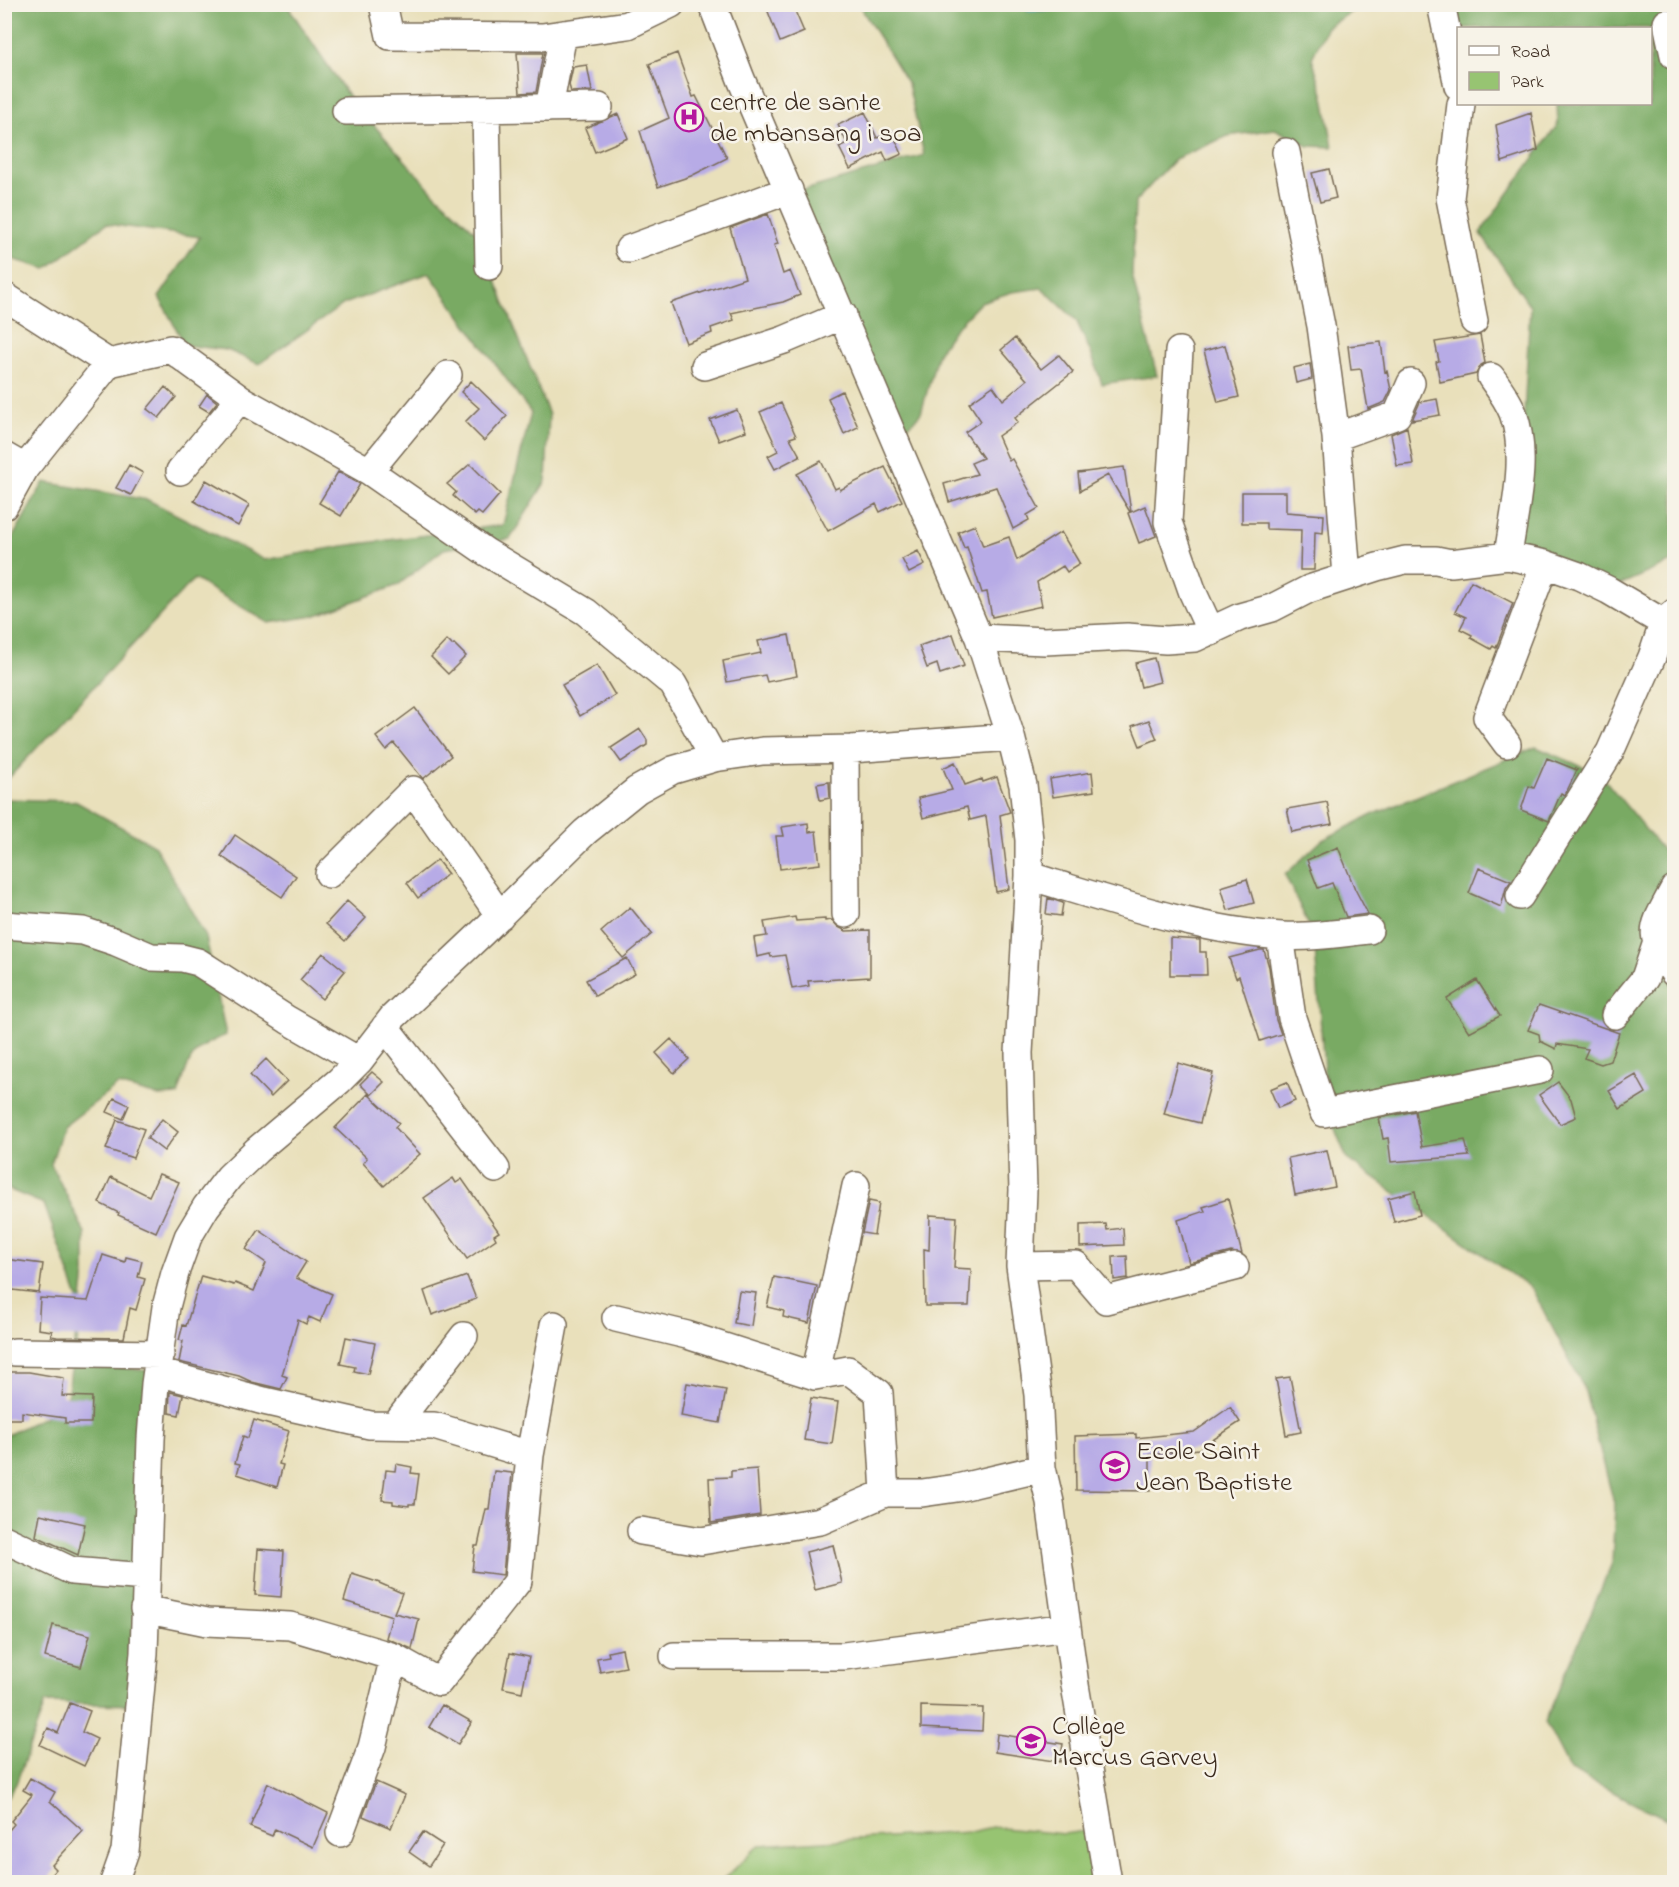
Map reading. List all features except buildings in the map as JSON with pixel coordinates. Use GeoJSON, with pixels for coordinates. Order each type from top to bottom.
{"type":"FeatureCollection","features":[{"type":"Feature","properties":{"kind":"street"},"geometry":{"type":"LineString","coordinates":[[384,4],[390,36],[542,37],[628,25],[671,4]]}},
{"type":"Feature","properties":{"kind":"street"},"geometry":{"type":"LineString","coordinates":[[712,4],[979,638],[1011,737],[1023,785],[1029,840],[1029,876],[1019,1053],[1023,1190],[1020,1266],[1038,1395],[1042,1468],[1050,1502],[1075,1685],[1108,1882]]}},
{"type":"Feature","properties":{"kind":"street"},"geometry":{"type":"LineString","coordinates":[[1442,4],[1457,81]]}},
{"type":"Feature","properties":{"kind":"street"},"geometry":{"type":"LineString","coordinates":[[1667,23],[1674,55]]}},
{"type":"Feature","properties":{"kind":"street"},"geometry":{"type":"LineString","coordinates":[[549,108],[563,34]]}},
{"type":"Feature","properties":{"kind":"street"},"geometry":{"type":"LineString","coordinates":[[1461,105],[1450,198],[1474,321]]}},
{"type":"Feature","properties":{"kind":"street"},"geometry":{"type":"LineString","coordinates":[[346,111],[599,107]]}},
{"type":"Feature","properties":{"kind":"street"},"geometry":{"type":"LineString","coordinates":[[486,108],[489,266]]}},
{"type":"Feature","properties":{"kind":"street"},"geometry":{"type":"LineString","coordinates":[[1286,152],[1321,326],[1336,437],[1347,576]]}},
{"type":"Feature","properties":{"kind":"street"},"geometry":{"type":"LineString","coordinates":[[629,249],[789,190]]}},
{"type":"Feature","properties":{"kind":"street"},"geometry":{"type":"LineString","coordinates":[[4,296],[109,363]]}},
{"type":"Feature","properties":{"kind":"street"},"geometry":{"type":"LineString","coordinates":[[705,366],[784,340],[843,315]]}},
{"type":"Feature","properties":{"kind":"street"},"geometry":{"type":"LineString","coordinates":[[4,506],[15,462],[109,363],[171,349],[240,399],[369,471],[486,552],[586,612],[673,684],[714,758]]}},
{"type":"Feature","properties":{"kind":"street"},"geometry":{"type":"LineString","coordinates":[[1179,351],[1167,522],[1193,593],[1211,632]]}},
{"type":"Feature","properties":{"kind":"street"},"geometry":{"type":"LineString","coordinates":[[369,471],[448,375]]}},
{"type":"Feature","properties":{"kind":"street"},"geometry":{"type":"LineString","coordinates":[[1491,377],[1513,412],[1517,430],[1519,473],[1508,556]]}},
{"type":"Feature","properties":{"kind":"street"},"geometry":{"type":"LineString","coordinates":[[1336,437],[1397,415],[1411,383]]}},
{"type":"Feature","properties":{"kind":"street"},"geometry":{"type":"LineString","coordinates":[[180,471],[240,399]]}},
{"type":"Feature","properties":{"kind":"street"},"geometry":{"type":"LineString","coordinates":[[979,638],[1045,640],[1126,637],[1166,640],[1195,638],[1240,617],[1272,608],[1309,589],[1405,560],[1436,560],[1451,563],[1508,556],[1545,564],[1599,585],[1671,621],[1652,657],[1610,752],[1520,896]]}},
{"type":"Feature","properties":{"kind":"street"},"geometry":{"type":"LineString","coordinates":[[1507,744],[1487,717],[1545,564]]}},
{"type":"Feature","properties":{"kind":"street"},"geometry":{"type":"LineString","coordinates":[[114,1882],[125,1851],[144,1653],[151,1439],[158,1363],[166,1307],[175,1273],[188,1237],[206,1207],[236,1170],[359,1061],[393,1017],[585,832],[637,790],[674,770],[714,758],[763,751],[845,750],[1011,737]]}},
{"type":"Feature","properties":{"kind":"street"},"geometry":{"type":"LineString","coordinates":[[845,750],[846,914]]}},
{"type":"Feature","properties":{"kind":"street"},"geometry":{"type":"LineString","coordinates":[[329,874],[413,790],[500,916]]}},
{"type":"Feature","properties":{"kind":"street"},"geometry":{"type":"LineString","coordinates":[[1029,876],[1139,909],[1238,930],[1280,936],[1369,930]]}},
{"type":"Feature","properties":{"kind":"street"},"geometry":{"type":"LineString","coordinates":[[1674,889],[1658,919],[1654,932],[1656,945],[1674,973]]}},
{"type":"Feature","properties":{"kind":"street"},"geometry":{"type":"LineString","coordinates":[[4,925],[83,931],[151,957],[182,958],[198,962],[288,1020],[359,1061]]}},
{"type":"Feature","properties":{"kind":"street"},"geometry":{"type":"LineString","coordinates":[[1280,936],[1292,1018],[1324,1113],[1540,1070]]}},
{"type":"Feature","properties":{"kind":"street"},"geometry":{"type":"LineString","coordinates":[[1615,1015],[1645,978],[1656,945]]}},
{"type":"Feature","properties":{"kind":"street"},"geometry":{"type":"LineString","coordinates":[[385,1027],[496,1169]]}},
{"type":"Feature","properties":{"kind":"street"},"geometry":{"type":"LineString","coordinates":[[815,1376],[856,1186]]}},
{"type":"Feature","properties":{"kind":"street"},"geometry":{"type":"LineString","coordinates":[[1020,1266],[1076,1265],[1106,1300],[1235,1267]]}},
{"type":"Feature","properties":{"kind":"street"},"geometry":{"type":"LineString","coordinates":[[616,1318],[687,1335],[815,1376],[848,1370],[879,1393],[885,1493]]}},
{"type":"Feature","properties":{"kind":"street"},"geometry":{"type":"LineString","coordinates":[[144,1609],[207,1622],[290,1626],[394,1657],[439,1682],[518,1581],[530,1455],[554,1325]]}},
{"type":"Feature","properties":{"kind":"street"},"geometry":{"type":"LineString","coordinates":[[395,1425],[464,1336]]}},
{"type":"Feature","properties":{"kind":"street"},"geometry":{"type":"LineString","coordinates":[[15,1352],[158,1363],[264,1401],[370,1425],[434,1426],[530,1455]]}},
{"type":"Feature","properties":{"kind":"street"},"geometry":{"type":"LineString","coordinates":[[641,1531],[701,1541],[820,1521],[885,1493],[922,1493],[957,1488],[1042,1468]]}},
{"type":"Feature","properties":{"kind":"street"},"geometry":{"type":"LineString","coordinates":[[4,1539],[72,1571],[146,1577]]}},
{"type":"Feature","properties":{"kind":"street"},"geometry":{"type":"LineString","coordinates":[[674,1656],[844,1656],[1067,1628]]}},
{"type":"Feature","properties":{"kind":"street"},"geometry":{"type":"LineString","coordinates":[[340,1833],[372,1747],[394,1657]]}},
{"type":"Feature","properties":{"kind":"green space"},"geometry":{"type":"Polygon","coordinates":[[[5,5],[287,5],[349,97],[432,191],[477,233],[549,415],[546,481],[510,539],[444,549],[398,585],[314,616],[269,623],[194,579],[5,782],[5,551],[44,482],[148,500],[265,560],[343,546],[503,525],[531,413],[429,273],[344,304],[259,364],[227,350],[185,345],[159,297],[200,237],[106,224],[46,269],[5,257],[5,5]]]}},
{"type":"Feature","properties":{"kind":"green space"},"geometry":{"type":"Polygon","coordinates":[[[859,5],[1362,5],[1327,27],[1312,58],[1324,97],[1333,147],[1308,146],[1275,129],[1228,136],[1175,159],[1135,202],[1132,275],[1157,376],[1102,384],[1076,320],[1042,288],[1012,292],[981,302],[953,331],[938,353],[921,413],[894,441],[794,193],[924,155],[908,84],[859,5]]]}},
{"type":"Feature","properties":{"kind":"green space"},"geometry":{"type":"Polygon","coordinates":[[[1424,5],[1674,5],[1674,561],[1608,590],[1517,542],[1530,306],[1480,233],[1558,124],[1557,105],[1652,105],[1652,27],[1457,27],[1440,13],[1424,5]]]}},
{"type":"Feature","properties":{"kind":"green space"},"geometry":{"type":"Polygon","coordinates":[[[1536,747],[1600,774],[1674,864],[1674,1823],[1570,1770],[1545,1722],[1612,1563],[1615,1507],[1584,1388],[1532,1289],[1347,1159],[1327,1109],[1314,936],[1285,875],[1322,840],[1372,815],[1536,747]]]}},
{"type":"Feature","properties":{"kind":"green space"},"geometry":{"type":"Polygon","coordinates":[[[5,799],[75,801],[155,846],[206,937],[226,1035],[204,1046],[192,1057],[178,1095],[158,1096],[118,1085],[63,1127],[51,1164],[85,1233],[85,1273],[75,1362],[157,1372],[137,1705],[45,1703],[16,1784],[5,1800],[5,1436],[66,1406],[80,1304],[44,1204],[5,1188],[5,799]]]}},
{"type":"Feature","properties":{"kind":"green space"},"geometry":{"type":"Polygon","coordinates":[[[992,1827],[1064,1834],[1099,1829],[1108,1882],[721,1882],[759,1845],[970,1832],[992,1827]]]}},
{"type":"Feature","properties":{"kind":"water"},"geometry":{"type":"Polygon","coordinates":[[[1021,5],[1074,5],[1054,10],[1029,11],[1021,5]]]}},
{"type":"Feature","properties":{"kind":"place","name":"centre de sante de mbansang i soa"},"geometry":{"type":"Point","coordinates":[689,117]}},
{"type":"Feature","properties":{"kind":"place","name":"Ecole Saint Jean Baptiste"},"geometry":{"type":"Point","coordinates":[1115,1466]}},
{"type":"Feature","properties":{"kind":"place","name":"Collège Marcus Garvey"},"geometry":{"type":"Point","coordinates":[1031,1741]}}]}
